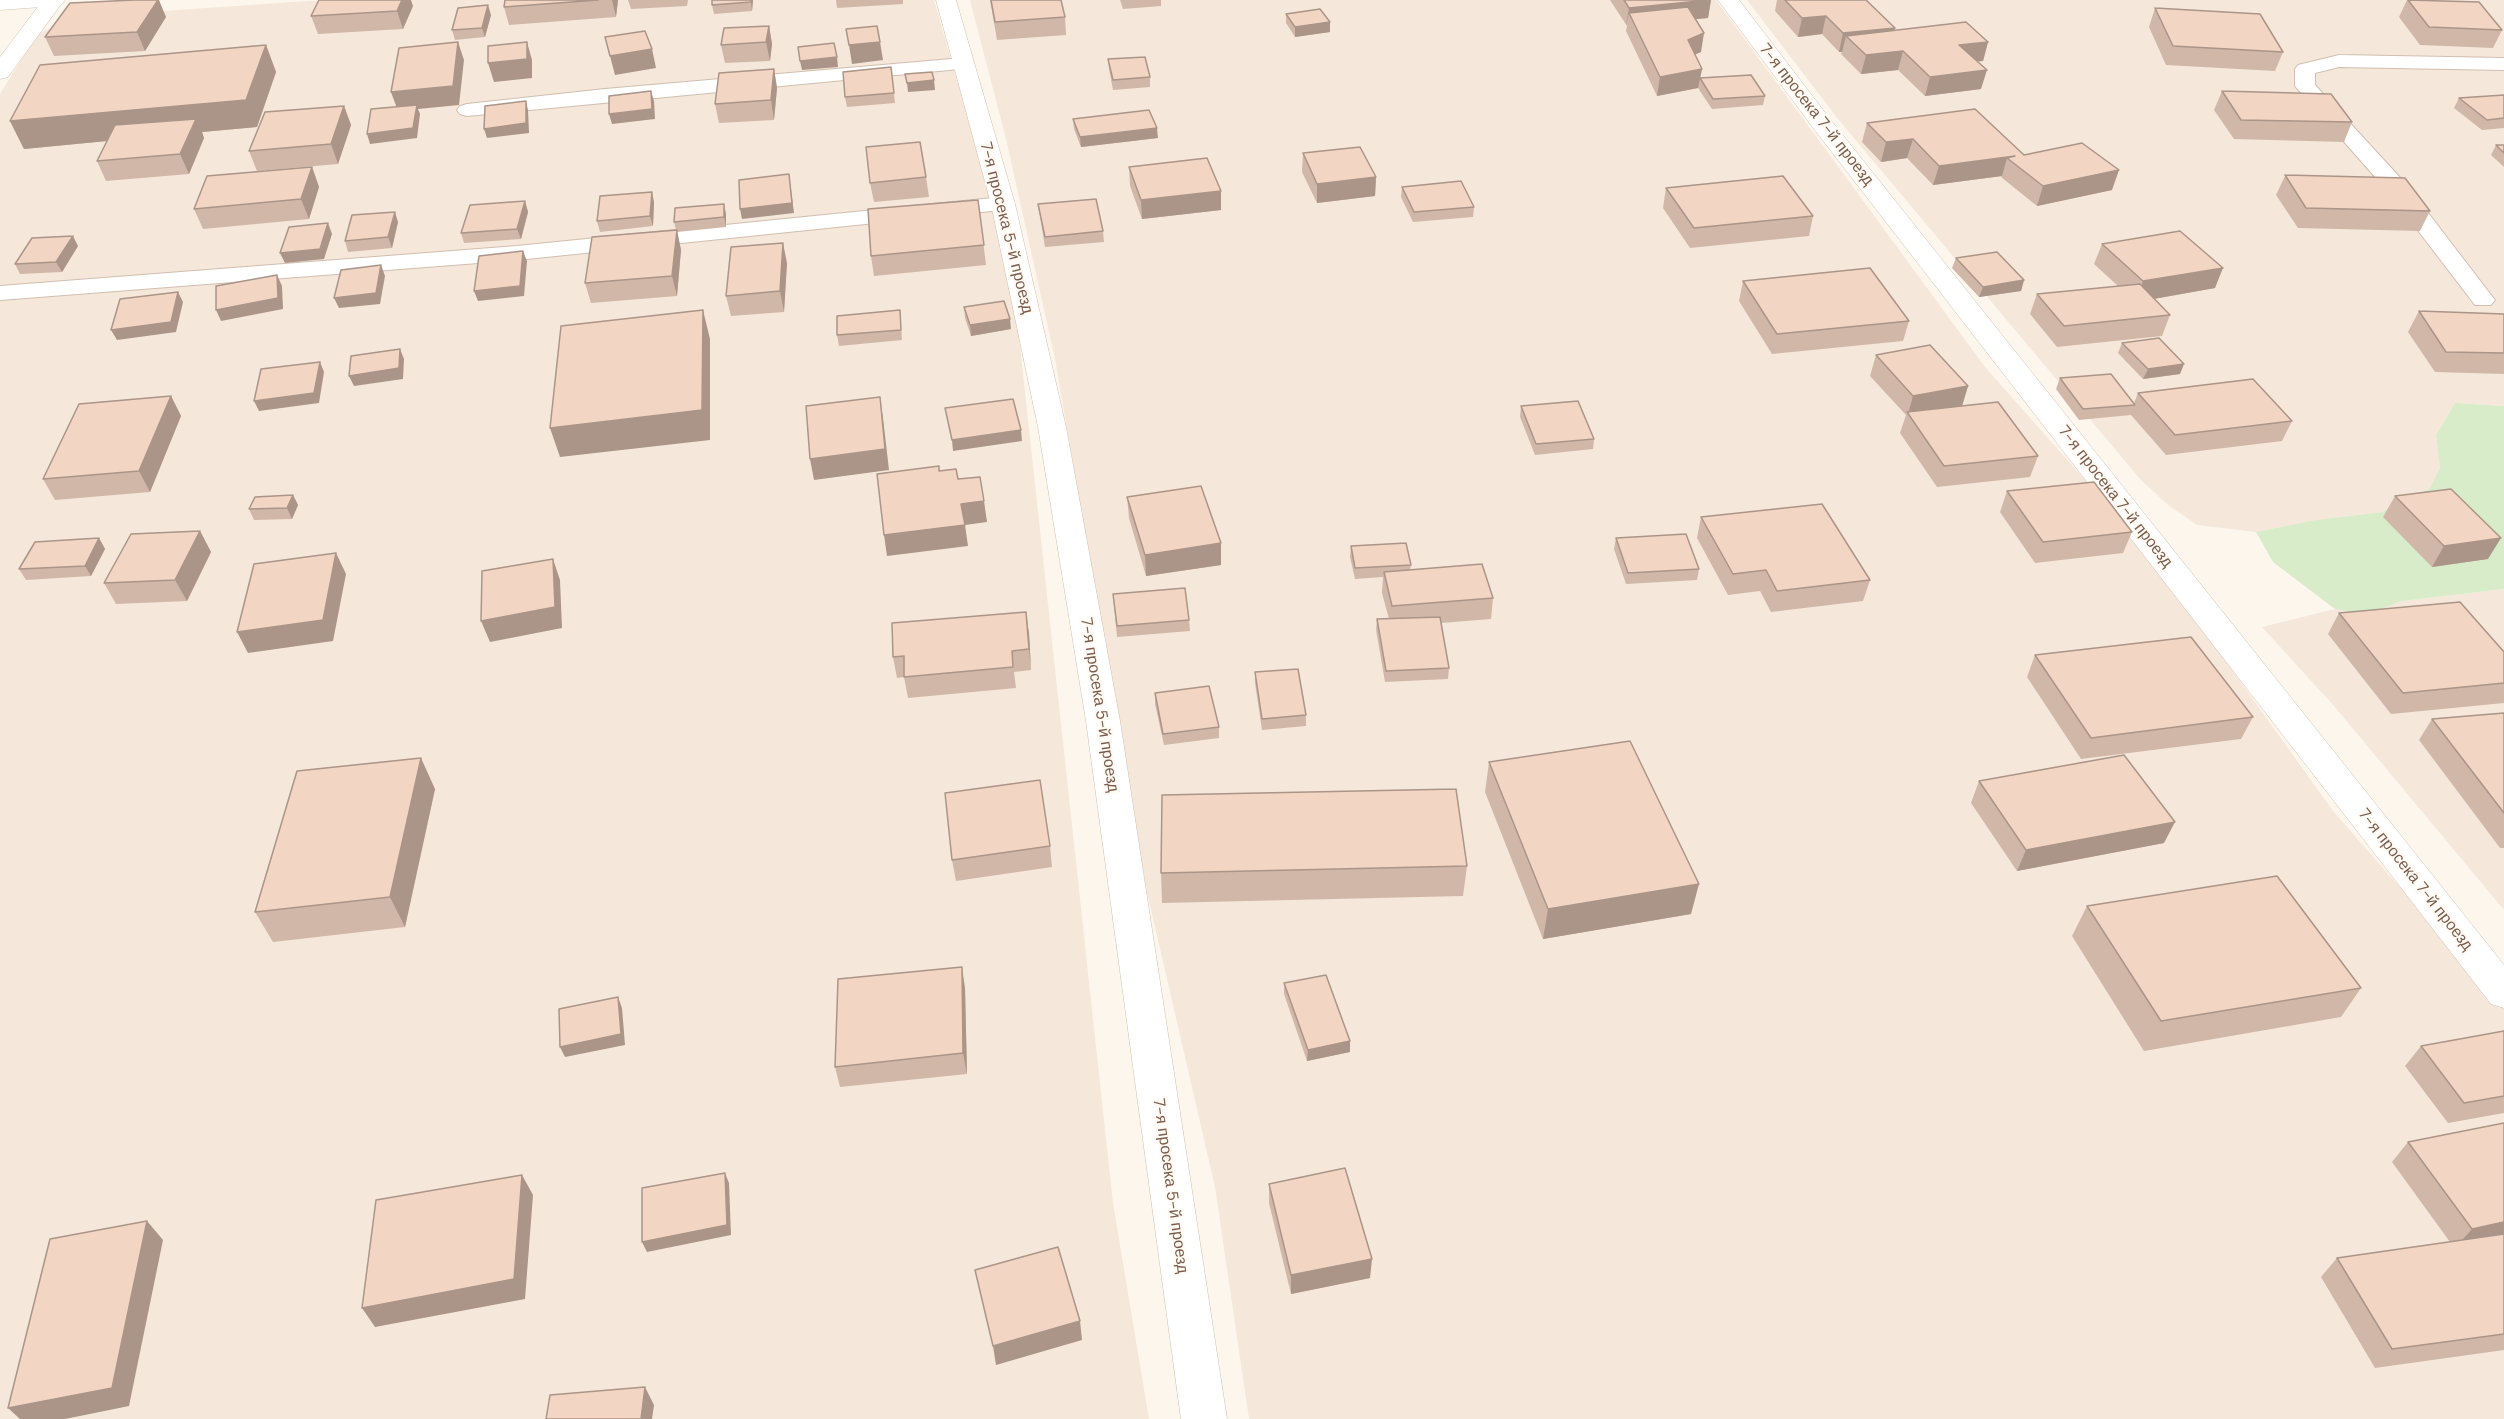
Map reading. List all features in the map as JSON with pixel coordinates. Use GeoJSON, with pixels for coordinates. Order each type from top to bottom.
{"type":"FeatureCollection","features":[{"type":"Feature","properties":{"kind":"street"},"geometry":{"type":"LineString","coordinates":[[0,4],[55,0]]}},
{"type":"Feature","properties":{"kind":"street"},"geometry":{"type":"LineString","coordinates":[[0,72],[55,0]]}},
{"type":"Feature","properties":{"kind":"street","name":"7-я просека 5-й проезд"},"geometry":{"type":"LineString","coordinates":[[946,0],[1003,204],[1052,427],[1103,721],[1204,1419]]}},
{"type":"Feature","properties":{"kind":"street","name":"7-я просека 7-й проезд"},"geometry":{"type":"LineString","coordinates":[[1728,0],[1837,143],[2504,993]]}},
{"type":"Feature","properties":{"kind":"lane"},"geometry":{"type":"LineString","coordinates":[[2483,300],[2398,189],[2306,86],[2306,69],[2339,61],[2504,64]]}},
{"type":"Feature","properties":{"kind":"lane"},"geometry":{"type":"LineString","coordinates":[[467,110],[605,95],[963,64]]}},
{"type":"Feature","properties":{"kind":"lane"},"geometry":{"type":"LineString","coordinates":[[0,293],[517,253],[1003,204]]}},
{"type":"Feature","properties":{"kind":"shaded area"},"geometry":{"type":"Polygon","coordinates":[[[322,0],[934,0],[989,193],[1016,309],[1113,1203],[1149,1419],[0,1419],[0,94],[37,34],[76,17],[322,0]]]}},
{"type":"Feature","properties":{"kind":"shaded area"},"geometry":{"type":"Polygon","coordinates":[[[970,0],[1716,0],[1985,367],[2141,543],[2333,811],[2504,1006],[2504,1419],[1249,1419],[1215,1187],[1146,888],[1055,359],[1006,139],[970,0]]]}},
{"type":"Feature","properties":{"kind":"shaded area"},"geometry":{"type":"Polygon","coordinates":[[[1747,0],[2504,0],[2504,406],[2455,403],[2436,435],[2440,468],[2430,488],[2382,512],[2315,520],[2256,532],[2197,525],[2168,505],[2140,479],[1838,119],[1747,0]]]}},
{"type":"Feature","properties":{"kind":"shaded area"},"geometry":{"type":"Polygon","coordinates":[[[2504,589],[2504,910],[2334,706],[2262,627],[2335,609],[2368,614],[2402,601],[2504,589]]]}},
{"type":"Feature","properties":{"kind":"green space"},"geometry":{"type":"Polygon","coordinates":[[[2455,403],[2504,406],[2504,589],[2402,601],[2368,614],[2335,609],[2273,562],[2256,532],[2315,520],[2382,512],[2430,488],[2440,468],[2436,435],[2455,403]]]}},
{"type":"Feature","properties":{"kind":"building"},"geometry":{"type":"Polygon","coordinates":[[[158,0],[137,32],[45,37],[70,3],[158,0]]]}},
{"type":"Feature","properties":{"kind":"building"},"geometry":{"type":"Polygon","coordinates":[[[319,0],[402,0],[397,11],[311,16],[319,0]]]}},
{"type":"Feature","properties":{"kind":"building"},"geometry":{"type":"Polygon","coordinates":[[[505,0],[598,0],[504,7],[505,0]]]}},
{"type":"Feature","properties":{"kind":"building"},"geometry":{"type":"Polygon","coordinates":[[[712,0],[751,0],[751,2],[712,5],[712,0]]]}},
{"type":"Feature","properties":{"kind":"building"},"geometry":{"type":"Polygon","coordinates":[[[991,0],[1061,0],[1065,17],[995,22],[991,0]]]}},
{"type":"Feature","properties":{"kind":"building"},"geometry":{"type":"Polygon","coordinates":[[[1624,0],[1709,0],[1629,8],[1624,0]]]}},
{"type":"Feature","properties":{"kind":"building"},"geometry":{"type":"Polygon","coordinates":[[[1785,0],[1866,0],[1895,28],[1843,33],[1826,16],[1802,18],[1785,0]]]}},
{"type":"Feature","properties":{"kind":"building"},"geometry":{"type":"Polygon","coordinates":[[[2408,0],[2479,2],[2502,30],[2429,27],[2408,0]]]}},
{"type":"Feature","properties":{"kind":"building"},"geometry":{"type":"Polygon","coordinates":[[[488,5],[482,28],[452,30],[458,8],[488,5]]]}},
{"type":"Feature","properties":{"kind":"building"},"geometry":{"type":"Polygon","coordinates":[[[1688,7],[1704,33],[1688,40],[1702,69],[1660,77],[1629,13],[1688,7]]]}},
{"type":"Feature","properties":{"kind":"building"},"geometry":{"type":"Polygon","coordinates":[[[2155,8],[2260,14],[2283,52],[2173,46],[2155,8]]]}},
{"type":"Feature","properties":{"kind":"building"},"geometry":{"type":"Polygon","coordinates":[[[1320,9],[1330,22],[1295,27],[1286,14],[1320,9]]]}},
{"type":"Feature","properties":{"kind":"building"},"geometry":{"type":"Polygon","coordinates":[[[1966,22],[1988,42],[1959,45],[1987,70],[1930,77],[1903,51],[1866,55],[1846,36],[1966,22]]]}},
{"type":"Feature","properties":{"kind":"building"},"geometry":{"type":"Polygon","coordinates":[[[769,26],[766,42],[721,45],[724,28],[769,26]]]}},
{"type":"Feature","properties":{"kind":"building"},"geometry":{"type":"Polygon","coordinates":[[[877,26],[880,42],[849,45],[846,29],[877,26]]]}},
{"type":"Feature","properties":{"kind":"building"},"geometry":{"type":"Polygon","coordinates":[[[645,31],[652,49],[610,56],[605,37],[645,31]]]}},
{"type":"Feature","properties":{"kind":"building"},"geometry":{"type":"Polygon","coordinates":[[[458,42],[453,86],[391,92],[399,48],[458,42]]]}},
{"type":"Feature","properties":{"kind":"building"},"geometry":{"type":"Polygon","coordinates":[[[527,42],[527,59],[488,63],[488,46],[527,42]]]}},
{"type":"Feature","properties":{"kind":"building"},"geometry":{"type":"Polygon","coordinates":[[[834,43],[837,57],[800,61],[798,47],[834,43]]]}},
{"type":"Feature","properties":{"kind":"building"},"geometry":{"type":"Polygon","coordinates":[[[266,45],[246,100],[10,121],[40,65],[266,45]]]}},
{"type":"Feature","properties":{"kind":"building"},"geometry":{"type":"Polygon","coordinates":[[[1145,57],[1150,77],[1113,80],[1108,59],[1145,57]]]}},
{"type":"Feature","properties":{"kind":"building"},"geometry":{"type":"Polygon","coordinates":[[[891,67],[894,93],[845,97],[843,72],[891,67]]]}},
{"type":"Feature","properties":{"kind":"building"},"geometry":{"type":"Polygon","coordinates":[[[774,69],[771,100],[715,104],[719,73],[774,69]]]}},
{"type":"Feature","properties":{"kind":"building"},"geometry":{"type":"Polygon","coordinates":[[[932,72],[934,80],[907,83],[905,74],[932,72]]]}},
{"type":"Feature","properties":{"kind":"building"},"geometry":{"type":"Polygon","coordinates":[[[1751,75],[1765,96],[1713,99],[1700,78],[1751,75]]]}},
{"type":"Feature","properties":{"kind":"building"},"geometry":{"type":"Polygon","coordinates":[[[651,91],[652,109],[609,114],[609,96],[651,91]]]}},
{"type":"Feature","properties":{"kind":"building"},"geometry":{"type":"Polygon","coordinates":[[[2222,91],[2331,94],[2352,122],[2241,120],[2222,91]]]}},
{"type":"Feature","properties":{"kind":"building"},"geometry":{"type":"Polygon","coordinates":[[[2504,95],[2504,118],[2487,120],[2459,98],[2504,95]]]}},
{"type":"Feature","properties":{"kind":"building"},"geometry":{"type":"Polygon","coordinates":[[[526,101],[526,123],[484,129],[485,106],[526,101]]]}},
{"type":"Feature","properties":{"kind":"building"},"geometry":{"type":"Polygon","coordinates":[[[417,105],[413,128],[367,134],[371,109],[417,105]]]}},
{"type":"Feature","properties":{"kind":"building"},"geometry":{"type":"Polygon","coordinates":[[[344,106],[331,144],[249,151],[265,112],[344,106]]]}},
{"type":"Feature","properties":{"kind":"building"},"geometry":{"type":"Polygon","coordinates":[[[1975,109],[2024,155],[2082,143],[2119,170],[2043,186],[2007,158],[2015,156],[1939,166],[1913,139],[1886,142],[1867,123],[1975,109]]]}},
{"type":"Feature","properties":{"kind":"building"},"geometry":{"type":"Polygon","coordinates":[[[1149,110],[1157,128],[1080,137],[1073,119],[1149,110]]]}},
{"type":"Feature","properties":{"kind":"building"},"geometry":{"type":"Polygon","coordinates":[[[196,119],[180,154],[97,161],[115,125],[196,119]]]}},
{"type":"Feature","properties":{"kind":"building"},"geometry":{"type":"Polygon","coordinates":[[[920,142],[926,177],[870,183],[866,147],[920,142]]]}},
{"type":"Feature","properties":{"kind":"building"},"geometry":{"type":"Polygon","coordinates":[[[2496,145],[2504,145],[2504,153],[2496,145]]]}},
{"type":"Feature","properties":{"kind":"building"},"geometry":{"type":"Polygon","coordinates":[[[1360,147],[1376,177],[1317,184],[1303,153],[1360,147]]]}},
{"type":"Feature","properties":{"kind":"building"},"geometry":{"type":"Polygon","coordinates":[[[1207,158],[1221,191],[1141,200],[1129,167],[1207,158]]]}},
{"type":"Feature","properties":{"kind":"building"},"geometry":{"type":"Polygon","coordinates":[[[312,167],[301,199],[194,209],[207,176],[312,167]]]}},
{"type":"Feature","properties":{"kind":"building"},"geometry":{"type":"Polygon","coordinates":[[[789,174],[792,203],[740,209],[739,180],[789,174]]]}},
{"type":"Feature","properties":{"kind":"building"},"geometry":{"type":"Polygon","coordinates":[[[2285,175],[2405,178],[2430,211],[2306,208],[2285,175]]]}},
{"type":"Feature","properties":{"kind":"building"},"geometry":{"type":"Polygon","coordinates":[[[1783,176],[1813,216],[1694,228],[1666,188],[1783,176]]]}},
{"type":"Feature","properties":{"kind":"building"},"geometry":{"type":"Polygon","coordinates":[[[1461,181],[1474,207],[1414,212],[1402,187],[1461,181]]]}},
{"type":"Feature","properties":{"kind":"building"},"geometry":{"type":"Polygon","coordinates":[[[652,192],[650,216],[597,221],[600,196],[652,192]]]}},
{"type":"Feature","properties":{"kind":"building"},"geometry":{"type":"Polygon","coordinates":[[[1096,199],[1103,231],[1045,237],[1038,204],[1096,199]]]}},
{"type":"Feature","properties":{"kind":"building"},"geometry":{"type":"Polygon","coordinates":[[[978,200],[984,245],[871,256],[868,209],[978,200]]]}},
{"type":"Feature","properties":{"kind":"building"},"geometry":{"type":"Polygon","coordinates":[[[525,201],[517,229],[461,233],[470,205],[525,201]]]}},
{"type":"Feature","properties":{"kind":"building"},"geometry":{"type":"Polygon","coordinates":[[[724,204],[724,217],[674,222],[675,208],[724,204]]]}},
{"type":"Feature","properties":{"kind":"building"},"geometry":{"type":"Polygon","coordinates":[[[395,212],[388,237],[345,241],[352,215],[395,212]]]}},
{"type":"Feature","properties":{"kind":"building"},"geometry":{"type":"Polygon","coordinates":[[[328,223],[320,249],[280,253],[289,227],[328,223]]]}},
{"type":"Feature","properties":{"kind":"building"},"geometry":{"type":"Polygon","coordinates":[[[677,230],[672,276],[585,283],[592,237],[677,230]]]}},
{"type":"Feature","properties":{"kind":"building"},"geometry":{"type":"Polygon","coordinates":[[[2180,231],[2223,268],[2143,281],[2102,244],[2180,231]]]}},
{"type":"Feature","properties":{"kind":"building"},"geometry":{"type":"Polygon","coordinates":[[[73,236],[56,262],[15,264],[32,238],[73,236]]]}},
{"type":"Feature","properties":{"kind":"building"},"geometry":{"type":"Polygon","coordinates":[[[783,243],[780,291],[726,296],[731,247],[783,243]]]}},
{"type":"Feature","properties":{"kind":"building"},"geometry":{"type":"Polygon","coordinates":[[[523,251],[520,286],[474,291],[479,256],[523,251]]]}},
{"type":"Feature","properties":{"kind":"building"},"geometry":{"type":"Polygon","coordinates":[[[1997,252],[2024,280],[1983,287],[1956,258],[1997,252]]]}},
{"type":"Feature","properties":{"kind":"building"},"geometry":{"type":"Polygon","coordinates":[[[381,265],[376,293],[334,298],[341,270],[381,265]]]}},
{"type":"Feature","properties":{"kind":"building"},"geometry":{"type":"Polygon","coordinates":[[[1870,268],[1909,321],[1777,334],[1743,281],[1870,268]]]}},
{"type":"Feature","properties":{"kind":"building"},"geometry":{"type":"Polygon","coordinates":[[[277,275],[278,298],[216,310],[216,286],[277,275]]]}},
{"type":"Feature","properties":{"kind":"building"},"geometry":{"type":"Polygon","coordinates":[[[2140,284],[2170,315],[2064,326],[2037,294],[2140,284]]]}},
{"type":"Feature","properties":{"kind":"building"},"geometry":{"type":"Polygon","coordinates":[[[178,292],[171,322],[111,330],[120,299],[178,292]]]}},
{"type":"Feature","properties":{"kind":"building"},"geometry":{"type":"Polygon","coordinates":[[[1004,301],[1010,319],[970,325],[964,307],[1004,301]]]}},
{"type":"Feature","properties":{"kind":"building"},"geometry":{"type":"Polygon","coordinates":[[[703,310],[702,410],[550,428],[561,326],[703,310]]]}},
{"type":"Feature","properties":{"kind":"building"},"geometry":{"type":"Polygon","coordinates":[[[900,310],[901,330],[837,335],[837,316],[900,310]]]}},
{"type":"Feature","properties":{"kind":"building"},"geometry":{"type":"Polygon","coordinates":[[[2419,311],[2504,314],[2504,353],[2446,352],[2419,311]]]}},
{"type":"Feature","properties":{"kind":"building"},"geometry":{"type":"Polygon","coordinates":[[[2159,338],[2184,364],[2148,369],[2122,343],[2159,338]]]}},
{"type":"Feature","properties":{"kind":"building"},"geometry":{"type":"Polygon","coordinates":[[[1930,345],[1968,386],[1913,396],[1876,355],[1930,345]]]}},
{"type":"Feature","properties":{"kind":"building"},"geometry":{"type":"Polygon","coordinates":[[[400,349],[399,368],[349,376],[351,356],[400,349]]]}},
{"type":"Feature","properties":{"kind":"building"},"geometry":{"type":"Polygon","coordinates":[[[320,362],[314,393],[254,401],[261,369],[320,362]]]}},
{"type":"Feature","properties":{"kind":"building"},"geometry":{"type":"Polygon","coordinates":[[[2111,374],[2135,405],[2083,409],[2060,378],[2111,374]]]}},
{"type":"Feature","properties":{"kind":"building"},"geometry":{"type":"Polygon","coordinates":[[[2253,379],[2292,421],[2175,435],[2138,393],[2253,379]]]}},
{"type":"Feature","properties":{"kind":"building"},"geometry":{"type":"Polygon","coordinates":[[[171,396],[139,471],[43,479],[79,404],[171,396]]]}},
{"type":"Feature","properties":{"kind":"building"},"geometry":{"type":"Polygon","coordinates":[[[880,397],[885,449],[810,459],[806,406],[880,397]]]}},
{"type":"Feature","properties":{"kind":"building"},"geometry":{"type":"Polygon","coordinates":[[[1013,399],[1021,430],[952,440],[945,408],[1013,399]]]}},
{"type":"Feature","properties":{"kind":"building"},"geometry":{"type":"Polygon","coordinates":[[[1578,401],[1594,439],[1536,444],[1521,406],[1578,401]]]}},
{"type":"Feature","properties":{"kind":"building"},"geometry":{"type":"Polygon","coordinates":[[[1998,402],[2038,456],[1944,466],[1907,412],[1998,402]]]}},
{"type":"Feature","properties":{"kind":"building"},"geometry":{"type":"Polygon","coordinates":[[[939,466],[939,471],[956,469],[958,479],[980,477],[984,501],[961,504],[965,525],[884,535],[877,474],[939,466]]]}},
{"type":"Feature","properties":{"kind":"building"},"geometry":{"type":"Polygon","coordinates":[[[2094,482],[2132,532],[2043,542],[2007,491],[2094,482]]]}},
{"type":"Feature","properties":{"kind":"building"},"geometry":{"type":"Polygon","coordinates":[[[1201,486],[1221,543],[1145,555],[1127,497],[1201,486]]]}},
{"type":"Feature","properties":{"kind":"building"},"geometry":{"type":"Polygon","coordinates":[[[2451,489],[2501,538],[2444,546],[2395,496],[2451,489]]]}},
{"type":"Feature","properties":{"kind":"building"},"geometry":{"type":"Polygon","coordinates":[[[293,495],[287,508],[249,509],[255,497],[293,495]]]}},
{"type":"Feature","properties":{"kind":"building"},"geometry":{"type":"Polygon","coordinates":[[[1822,504],[1870,580],[1777,591],[1766,570],[1733,574],[1701,517],[1822,504]]]}},
{"type":"Feature","properties":{"kind":"building"},"geometry":{"type":"Polygon","coordinates":[[[200,531],[175,580],[104,583],[131,534],[200,531]]]}},
{"type":"Feature","properties":{"kind":"building"},"geometry":{"type":"Polygon","coordinates":[[[1686,534],[1699,569],[1628,573],[1616,538],[1686,534]]]}},
{"type":"Feature","properties":{"kind":"building"},"geometry":{"type":"Polygon","coordinates":[[[99,538],[85,566],[19,569],[35,542],[99,538]]]}},
{"type":"Feature","properties":{"kind":"building"},"geometry":{"type":"Polygon","coordinates":[[[1406,543],[1411,565],[1355,568],[1351,546],[1406,543]]]}},
{"type":"Feature","properties":{"kind":"building"},"geometry":{"type":"Polygon","coordinates":[[[336,553],[323,620],[237,632],[254,564],[336,553]]]}},
{"type":"Feature","properties":{"kind":"building"},"geometry":{"type":"Polygon","coordinates":[[[553,559],[555,607],[481,621],[482,571],[553,559]]]}},
{"type":"Feature","properties":{"kind":"building"},"geometry":{"type":"Polygon","coordinates":[[[1482,564],[1493,598],[1392,606],[1384,572],[1482,564]]]}},
{"type":"Feature","properties":{"kind":"building"},"geometry":{"type":"Polygon","coordinates":[[[1185,588],[1189,620],[1117,626],[1113,594],[1185,588]]]}},
{"type":"Feature","properties":{"kind":"building"},"geometry":{"type":"Polygon","coordinates":[[[2460,602],[2504,652],[2504,683],[2403,693],[2339,613],[2460,602]]]}},
{"type":"Feature","properties":{"kind":"building"},"geometry":{"type":"Polygon","coordinates":[[[1026,612],[1029,649],[1012,651],[1013,667],[904,677],[904,656],[893,657],[892,623],[1026,612]]]}},
{"type":"Feature","properties":{"kind":"building"},"geometry":{"type":"Polygon","coordinates":[[[1440,617],[1449,668],[1386,671],[1377,619],[1440,617]]]}},
{"type":"Feature","properties":{"kind":"building"},"geometry":{"type":"Polygon","coordinates":[[[2191,637],[2253,717],[2091,738],[2035,655],[2191,637]]]}},
{"type":"Feature","properties":{"kind":"building"},"geometry":{"type":"Polygon","coordinates":[[[1298,669],[1306,715],[1262,719],[1255,672],[1298,669]]]}},
{"type":"Feature","properties":{"kind":"building"},"geometry":{"type":"Polygon","coordinates":[[[1209,686],[1219,727],[1163,734],[1155,693],[1209,686]]]}},
{"type":"Feature","properties":{"kind":"building"},"geometry":{"type":"Polygon","coordinates":[[[2504,713],[2504,813],[2432,719],[2504,713]]]}},
{"type":"Feature","properties":{"kind":"building"},"geometry":{"type":"Polygon","coordinates":[[[1630,741],[1699,884],[1548,909],[1489,762],[1630,741]]]}},
{"type":"Feature","properties":{"kind":"building"},"geometry":{"type":"Polygon","coordinates":[[[2124,755],[2175,822],[2026,850],[1979,781],[2124,755]]]}},
{"type":"Feature","properties":{"kind":"building"},"geometry":{"type":"Polygon","coordinates":[[[421,758],[390,897],[255,912],[297,771],[421,758]]]}},
{"type":"Feature","properties":{"kind":"building"},"geometry":{"type":"Polygon","coordinates":[[[1040,780],[1050,846],[952,860],[945,793],[1040,780]]]}},
{"type":"Feature","properties":{"kind":"building"},"geometry":{"type":"Polygon","coordinates":[[[1456,789],[1467,866],[1161,873],[1162,795],[1456,789]]]}},
{"type":"Feature","properties":{"kind":"building"},"geometry":{"type":"Polygon","coordinates":[[[2277,876],[2361,988],[2161,1021],[2087,906],[2277,876]]]}},
{"type":"Feature","properties":{"kind":"building"},"geometry":{"type":"Polygon","coordinates":[[[962,967],[963,1053],[835,1067],[838,979],[962,967]]]}},
{"type":"Feature","properties":{"kind":"building"},"geometry":{"type":"Polygon","coordinates":[[[1326,975],[1350,1041],[1308,1050],[1284,983],[1326,975]]]}},
{"type":"Feature","properties":{"kind":"building"},"geometry":{"type":"Polygon","coordinates":[[[618,997],[621,1034],[560,1047],[559,1009],[618,997]]]}},
{"type":"Feature","properties":{"kind":"building"},"geometry":{"type":"Polygon","coordinates":[[[2504,1031],[2504,1096],[2464,1103],[2421,1046],[2504,1031]]]}},
{"type":"Feature","properties":{"kind":"building"},"geometry":{"type":"Polygon","coordinates":[[[2504,1123],[2504,1222],[2472,1229],[2408,1142],[2504,1123]]]}},
{"type":"Feature","properties":{"kind":"building"},"geometry":{"type":"Polygon","coordinates":[[[1345,1168],[1372,1259],[1291,1275],[1269,1184],[1345,1168]]]}},
{"type":"Feature","properties":{"kind":"building"},"geometry":{"type":"Polygon","coordinates":[[[725,1173],[727,1225],[642,1242],[642,1188],[725,1173]]]}},
{"type":"Feature","properties":{"kind":"building"},"geometry":{"type":"Polygon","coordinates":[[[522,1175],[514,1279],[362,1308],[376,1200],[522,1175]]]}},
{"type":"Feature","properties":{"kind":"building"},"geometry":{"type":"Polygon","coordinates":[[[147,1221],[112,1388],[8,1408],[50,1239],[147,1221]]]}},
{"type":"Feature","properties":{"kind":"building"},"geometry":{"type":"Polygon","coordinates":[[[2504,1234],[2504,1334],[2392,1349],[2337,1258],[2504,1234]]]}},
{"type":"Feature","properties":{"kind":"building"},"geometry":{"type":"Polygon","coordinates":[[[1058,1247],[1080,1321],[993,1346],[975,1270],[1058,1247]]]}},
{"type":"Feature","properties":{"kind":"building"},"geometry":{"type":"Polygon","coordinates":[[[645,1387],[641,1419],[546,1419],[550,1395],[645,1387]]]}}]}
